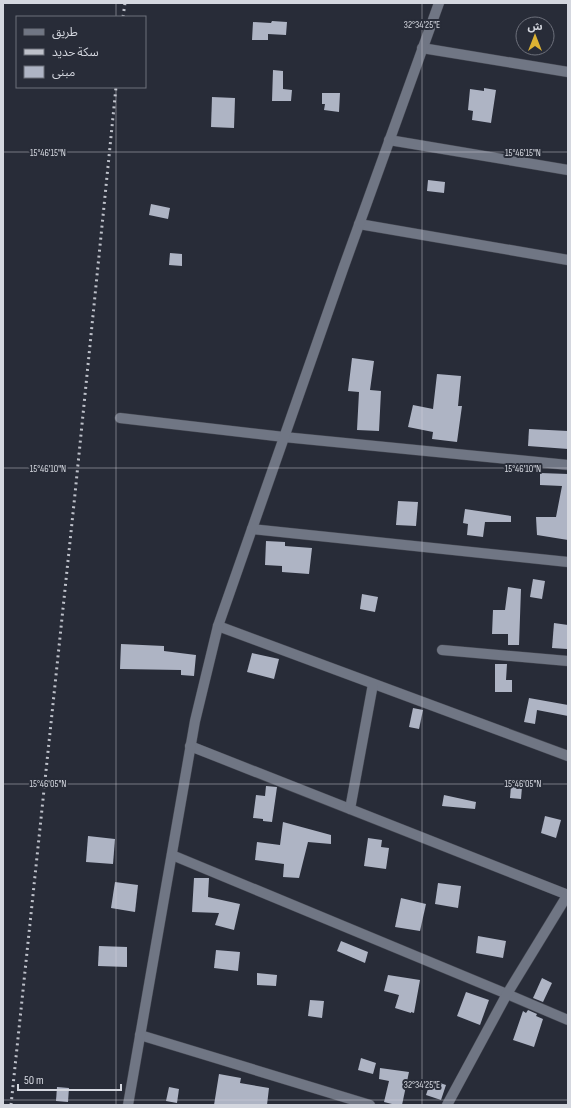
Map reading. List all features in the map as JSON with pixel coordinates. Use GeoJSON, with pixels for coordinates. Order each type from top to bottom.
{"type":"FeatureCollection","features":[{"type":"Feature","properties":{"kind":"street"},"geometry":{"type":"LineString","coordinates":[[128,1105],[190,746],[218,626],[359,224],[439,3]]}},
{"type":"Feature","properties":{"kind":"street"},"geometry":{"type":"LineString","coordinates":[[422,48],[568,72]]}},
{"type":"Feature","properties":{"kind":"street"},"geometry":{"type":"LineString","coordinates":[[389,140],[568,170]]}},
{"type":"Feature","properties":{"kind":"street"},"geometry":{"type":"LineString","coordinates":[[359,224],[568,260]]}},
{"type":"Feature","properties":{"kind":"street"},"geometry":{"type":"LineString","coordinates":[[120,418],[284,437],[568,465]]}},
{"type":"Feature","properties":{"kind":"street"},"geometry":{"type":"LineString","coordinates":[[252,529],[568,562]]}},
{"type":"Feature","properties":{"kind":"street"},"geometry":{"type":"LineString","coordinates":[[218,626],[568,756]]}},
{"type":"Feature","properties":{"kind":"street"},"geometry":{"type":"LineString","coordinates":[[442,650],[568,661]]}},
{"type":"Feature","properties":{"kind":"street"},"geometry":{"type":"LineString","coordinates":[[350,809],[373,684]]}},
{"type":"Feature","properties":{"kind":"street"},"geometry":{"type":"LineString","coordinates":[[190,746],[568,894],[507,994],[446,1105]]}},
{"type":"Feature","properties":{"kind":"street"},"geometry":{"type":"LineString","coordinates":[[172,855],[568,1020]]}},
{"type":"Feature","properties":{"kind":"street"},"geometry":{"type":"LineString","coordinates":[[140,1035],[370,1105]]}},
{"type":"Feature","properties":{"kind":"building"},"geometry":{"type":"Polygon","coordinates":[[[272,21],[287,22],[286,35],[268,34],[268,40],[252,40],[253,22],[271,23],[272,21]]]}},
{"type":"Feature","properties":{"kind":"building"},"geometry":{"type":"Polygon","coordinates":[[[273,70],[283,71],[283,89],[292,90],[291,101],[272,101],[273,70]]]}},
{"type":"Feature","properties":{"kind":"building"},"geometry":{"type":"Polygon","coordinates":[[[484,88],[496,90],[491,123],[472,120],[473,111],[468,110],[470,89],[484,91],[484,88]]]}},
{"type":"Feature","properties":{"kind":"building"},"geometry":{"type":"Polygon","coordinates":[[[322,93],[340,93],[339,112],[324,110],[325,104],[322,104],[322,93]]]}},
{"type":"Feature","properties":{"kind":"building"},"geometry":{"type":"Polygon","coordinates":[[[212,97],[235,98],[234,128],[211,127],[212,97]]]}},
{"type":"Feature","properties":{"kind":"building"},"geometry":{"type":"Polygon","coordinates":[[[428,180],[445,182],[444,193],[427,191],[428,180]]]}},
{"type":"Feature","properties":{"kind":"building"},"geometry":{"type":"Polygon","coordinates":[[[151,204],[170,208],[168,219],[149,215],[151,204]]]}},
{"type":"Feature","properties":{"kind":"building"},"geometry":{"type":"Polygon","coordinates":[[[170,253],[182,254],[182,266],[169,265],[170,253]]]}},
{"type":"Feature","properties":{"kind":"building"},"geometry":{"type":"Polygon","coordinates":[[[352,358],[374,361],[370,390],[381,391],[379,431],[357,430],[359,392],[348,391],[352,358]]]}},
{"type":"Feature","properties":{"kind":"building"},"geometry":{"type":"Polygon","coordinates":[[[437,374],[461,376],[458,406],[462,406],[457,442],[432,439],[433,432],[408,427],[413,405],[433,409],[437,374]]]}},
{"type":"Feature","properties":{"kind":"building"},"geometry":{"type":"Polygon","coordinates":[[[529,429],[568,431],[568,449],[528,446],[529,429]]]}},
{"type":"Feature","properties":{"kind":"building"},"geometry":{"type":"Polygon","coordinates":[[[540,473],[568,474],[568,540],[537,535],[536,517],[556,517],[562,486],[540,485],[540,473]]]}},
{"type":"Feature","properties":{"kind":"building"},"geometry":{"type":"Polygon","coordinates":[[[398,501],[418,502],[416,526],[396,525],[398,501]]]}},
{"type":"Feature","properties":{"kind":"building"},"geometry":{"type":"Polygon","coordinates":[[[465,509],[511,516],[511,522],[485,522],[483,537],[467,535],[468,524],[463,523],[465,509]]]}},
{"type":"Feature","properties":{"kind":"building"},"geometry":{"type":"Polygon","coordinates":[[[266,541],[285,542],[285,546],[312,548],[309,574],[282,572],[282,566],[265,565],[266,541]]]}},
{"type":"Feature","properties":{"kind":"building"},"geometry":{"type":"Polygon","coordinates":[[[533,579],[545,581],[542,599],[530,597],[533,579]]]}},
{"type":"Feature","properties":{"kind":"building"},"geometry":{"type":"Polygon","coordinates":[[[508,587],[521,589],[519,645],[508,645],[508,634],[492,634],[493,610],[505,610],[508,587]]]}},
{"type":"Feature","properties":{"kind":"building"},"geometry":{"type":"Polygon","coordinates":[[[362,594],[378,597],[375,612],[360,609],[362,594]]]}},
{"type":"Feature","properties":{"kind":"building"},"geometry":{"type":"Polygon","coordinates":[[[554,623],[568,625],[567,649],[552,648],[554,623]]]}},
{"type":"Feature","properties":{"kind":"building"},"geometry":{"type":"Polygon","coordinates":[[[121,644],[164,646],[164,651],[196,655],[194,676],[181,675],[181,670],[120,669],[121,644]]]}},
{"type":"Feature","properties":{"kind":"building"},"geometry":{"type":"Polygon","coordinates":[[[252,653],[279,659],[274,679],[247,672],[252,653]]]}},
{"type":"Feature","properties":{"kind":"building"},"geometry":{"type":"Polygon","coordinates":[[[495,664],[507,664],[506,680],[512,680],[512,692],[495,692],[495,664]]]}},
{"type":"Feature","properties":{"kind":"building"},"geometry":{"type":"Polygon","coordinates":[[[529,698],[568,705],[568,716],[537,710],[535,724],[524,722],[529,698]]]}},
{"type":"Feature","properties":{"kind":"building"},"geometry":{"type":"Polygon","coordinates":[[[413,708],[423,710],[419,729],[409,727],[413,708]]]}},
{"type":"Feature","properties":{"kind":"building"},"geometry":{"type":"Polygon","coordinates":[[[266,786],[277,787],[272,822],[253,818],[256,795],[265,796],[266,786]]]}},
{"type":"Feature","properties":{"kind":"building"},"geometry":{"type":"Polygon","coordinates":[[[511,786],[522,787],[521,799],[510,798],[511,786]]]}},
{"type":"Feature","properties":{"kind":"building"},"geometry":{"type":"Polygon","coordinates":[[[444,795],[476,802],[475,809],[442,806],[444,795]]]}},
{"type":"Feature","properties":{"kind":"building"},"geometry":{"type":"Polygon","coordinates":[[[545,816],[561,820],[556,838],[541,833],[545,816]]]}},
{"type":"Feature","properties":{"kind":"building"},"geometry":{"type":"Polygon","coordinates":[[[283,822],[331,835],[331,844],[308,842],[299,878],[283,877],[284,864],[255,860],[257,842],[280,845],[283,822]]]}},
{"type":"Feature","properties":{"kind":"building"},"geometry":{"type":"Polygon","coordinates":[[[88,836],[115,839],[113,864],[86,862],[88,836]]]}},
{"type":"Feature","properties":{"kind":"building"},"geometry":{"type":"Polygon","coordinates":[[[368,838],[382,840],[381,847],[389,848],[386,869],[364,866],[368,838]]]}},
{"type":"Feature","properties":{"kind":"building"},"geometry":{"type":"Polygon","coordinates":[[[194,878],[209,878],[208,897],[240,904],[234,930],[215,925],[219,913],[192,912],[194,878]]]}},
{"type":"Feature","properties":{"kind":"building"},"geometry":{"type":"Polygon","coordinates":[[[115,882],[138,885],[135,912],[111,908],[115,882]]]}},
{"type":"Feature","properties":{"kind":"building"},"geometry":{"type":"Polygon","coordinates":[[[438,883],[461,886],[458,908],[435,904],[438,883]]]}},
{"type":"Feature","properties":{"kind":"building"},"geometry":{"type":"Polygon","coordinates":[[[401,898],[426,904],[420,931],[395,927],[401,898]]]}},
{"type":"Feature","properties":{"kind":"building"},"geometry":{"type":"Polygon","coordinates":[[[478,936],[506,941],[503,958],[476,953],[478,936]]]}},
{"type":"Feature","properties":{"kind":"building"},"geometry":{"type":"Polygon","coordinates":[[[341,941],[368,952],[365,963],[337,951],[341,941]]]}},
{"type":"Feature","properties":{"kind":"building"},"geometry":{"type":"Polygon","coordinates":[[[99,946],[127,947],[127,967],[98,966],[99,946]]]}},
{"type":"Feature","properties":{"kind":"building"},"geometry":{"type":"Polygon","coordinates":[[[216,950],[240,952],[238,971],[214,968],[216,950]]]}},
{"type":"Feature","properties":{"kind":"building"},"geometry":{"type":"Polygon","coordinates":[[[257,973],[277,975],[276,986],[257,985],[257,973]]]}},
{"type":"Feature","properties":{"kind":"building"},"geometry":{"type":"Polygon","coordinates":[[[388,975],[420,980],[414,1013],[395,1008],[399,995],[384,991],[388,975]]]}},
{"type":"Feature","properties":{"kind":"building"},"geometry":{"type":"Polygon","coordinates":[[[542,978],[552,983],[543,1002],[533,998],[542,978]]]}},
{"type":"Feature","properties":{"kind":"building"},"geometry":{"type":"Polygon","coordinates":[[[466,992],[489,1000],[480,1025],[457,1016],[466,992]]]}},
{"type":"Feature","properties":{"kind":"building"},"geometry":{"type":"Polygon","coordinates":[[[310,1000],[324,1001],[322,1018],[308,1016],[310,1000]]]}},
{"type":"Feature","properties":{"kind":"building"},"geometry":{"type":"Polygon","coordinates":[[[528,1010],[537,1014],[536,1016],[543,1019],[534,1047],[513,1040],[523,1011],[526,1013],[528,1010]]]}},
{"type":"Feature","properties":{"kind":"building"},"geometry":{"type":"Polygon","coordinates":[[[361,1058],[376,1063],[373,1074],[358,1070],[361,1058]]]}},
{"type":"Feature","properties":{"kind":"building"},"geometry":{"type":"Polygon","coordinates":[[[380,1068],[409,1072],[402,1105],[384,1102],[389,1081],[379,1079],[380,1068]]]}},
{"type":"Feature","properties":{"kind":"building"},"geometry":{"type":"Polygon","coordinates":[[[219,1074],[241,1078],[240,1083],[269,1088],[267,1105],[214,1105],[219,1074]]]}},
{"type":"Feature","properties":{"kind":"building"},"geometry":{"type":"Polygon","coordinates":[[[431,1080],[446,1085],[441,1100],[426,1095],[431,1080]]]}},
{"type":"Feature","properties":{"kind":"building"},"geometry":{"type":"Polygon","coordinates":[[[57,1087],[69,1088],[68,1102],[56,1101],[57,1087]]]}},
{"type":"Feature","properties":{"kind":"building"},"geometry":{"type":"Polygon","coordinates":[[[169,1087],[179,1089],[177,1103],[166,1101],[169,1087]]]}},
{"type":"Feature","properties":{"kind":"railway"},"geometry":{"type":"LineString","coordinates":[[123,16],[125,3]]}},
{"type":"Feature","properties":{"kind":"railway"},"geometry":{"type":"LineString","coordinates":[[11,1105],[116,88]]}}]}
